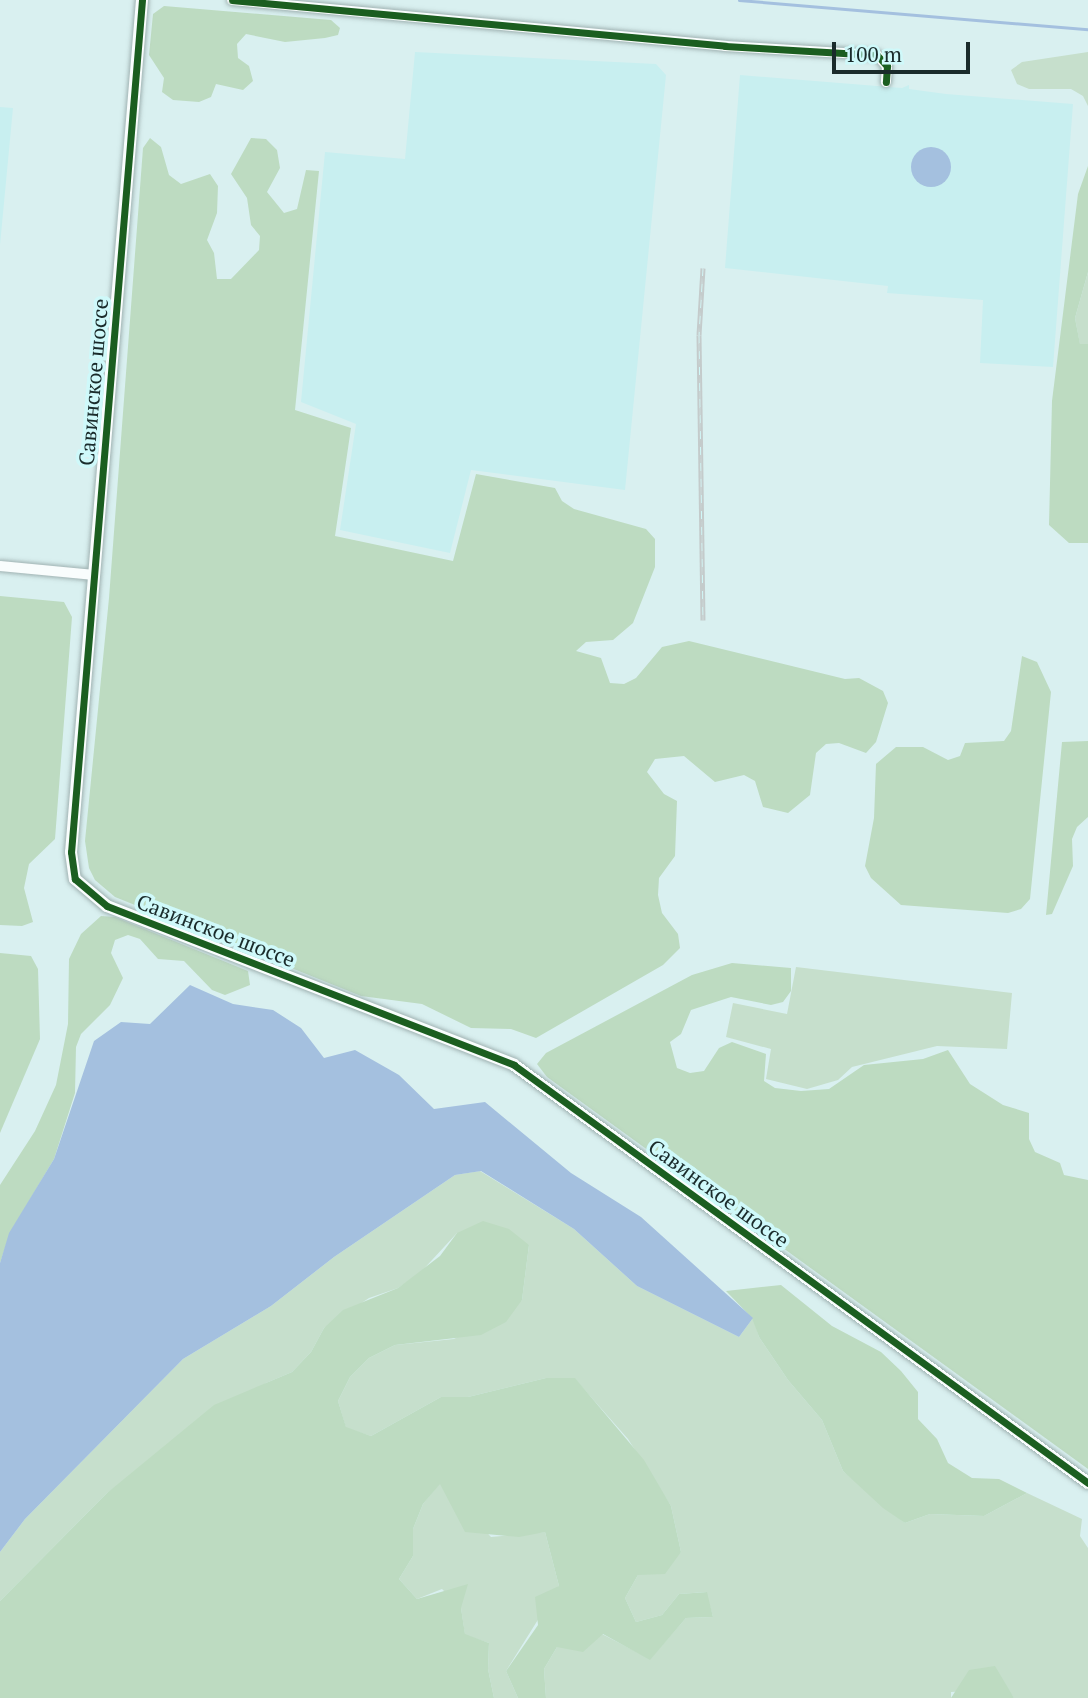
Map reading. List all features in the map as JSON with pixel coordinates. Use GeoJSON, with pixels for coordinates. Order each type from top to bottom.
{"type":"FeatureCollection","features":[{"type":"Feature","properties":{"kind":"street","name":"Савинское шоссе"},"geometry":{"type":"LineString","coordinates":[[142,0],[71,852],[81,889],[107,906],[514,1065],[1088,1483]]}},
{"type":"Feature","properties":{"kind":"street"},"geometry":{"type":"LineString","coordinates":[[232,0],[725,46],[877,55],[887,66],[886,82]]}},
{"type":"Feature","properties":{"kind":"street"},"geometry":{"type":"LineString","coordinates":[[0,566],[95,575]]}},
{"type":"Feature","properties":{"kind":"shaded area"},"geometry":{"type":"Polygon","coordinates":[[[415,52],[656,64],[666,75],[625,490],[471,470],[450,553],[340,530],[356,424],[301,402],[325,152],[405,159],[415,52]]]}},
{"type":"Feature","properties":{"kind":"shaded area"},"geometry":{"type":"Polygon","coordinates":[[[740,75],[902,88],[909,85],[909,89],[946,94],[1073,104],[1053,367],[980,363],[983,300],[887,293],[888,286],[725,268],[740,75]]]}},
{"type":"Feature","properties":{"kind":"shaded area"},"geometry":{"type":"Polygon","coordinates":[[[0,107],[13,108],[0,245],[0,107]]]}},
{"type":"Feature","properties":{"kind":"shaded area"},"geometry":{"type":"Polygon","coordinates":[[[931,147],[939,148],[945,153],[950,159],[950,175],[945,181],[939,186],[931,187],[923,186],[917,181],[912,175],[911,167],[912,159],[917,153],[923,148],[931,147]]]}},
{"type":"Feature","properties":{"kind":"shaded area"},"geometry":{"type":"Polygon","coordinates":[[[190,985],[233,1004],[273,1010],[301,1028],[324,1058],[355,1050],[399,1075],[434,1109],[485,1102],[571,1173],[641,1217],[753,1318],[739,1337],[637,1286],[574,1229],[481,1171],[455,1175],[334,1257],[271,1306],[183,1359],[25,1519],[0,1552],[0,1263],[9,1233],[54,1159],[94,1041],[121,1022],[150,1024],[190,985]]]}},
{"type":"Feature","properties":{"kind":"green space"},"geometry":{"type":"Polygon","coordinates":[[[164,6],[331,20],[340,28],[338,35],[285,42],[246,34],[237,44],[238,58],[249,66],[253,81],[243,90],[216,84],[211,97],[199,102],[173,100],[162,92],[164,78],[149,55],[153,14],[164,6]]]}},
{"type":"Feature","properties":{"kind":"green space"},"geometry":{"type":"Polygon","coordinates":[[[1088,52],[1088,106],[1083,96],[1071,89],[1029,89],[1017,84],[1011,70],[1022,62],[1088,52]]]}},
{"type":"Feature","properties":{"kind":"green space"},"geometry":{"type":"Polygon","coordinates":[[[150,138],[161,147],[169,175],[181,184],[210,174],[218,186],[217,213],[207,240],[214,253],[217,279],[231,279],[259,250],[260,236],[251,225],[247,198],[231,174],[251,138],[266,139],[277,150],[280,168],[267,192],[284,213],[297,209],[306,170],[319,171],[295,410],[351,428],[335,536],[453,561],[476,474],[555,488],[562,501],[574,509],[646,529],[655,539],[655,567],[633,623],[613,640],[586,642],[576,651],[601,658],[610,683],[624,684],[636,678],[662,647],[689,641],[845,679],[859,678],[883,691],[888,703],[876,742],[866,753],[839,743],[826,744],[816,753],[810,795],[788,813],[763,807],[755,781],[744,775],[715,782],[684,756],[655,759],[647,772],[664,794],[677,801],[675,856],[659,878],[658,895],[662,913],[678,934],[680,948],[663,965],[536,1038],[511,1029],[471,1028],[422,1004],[361,996],[115,897],[95,880],[89,868],[85,841],[109,598],[143,148],[150,138]]]}},
{"type":"Feature","properties":{"kind":"green space"},"geometry":{"type":"Polygon","coordinates":[[[1088,166],[1088,272],[1075,318],[1080,344],[1088,344],[1088,543],[1069,543],[1049,525],[1052,401],[1078,194],[1088,166]]]}},
{"type":"Feature","properties":{"kind":"green space"},"geometry":{"type":"Polygon","coordinates":[[[1088,272],[1088,344],[1080,345],[1075,318],[1088,272]]]}},
{"type":"Feature","properties":{"kind":"green space"},"geometry":{"type":"Polygon","coordinates":[[[0,596],[64,602],[72,617],[55,839],[29,864],[24,888],[33,922],[22,926],[0,925],[0,596]]]}},
{"type":"Feature","properties":{"kind":"green space"},"geometry":{"type":"Polygon","coordinates":[[[1022,656],[1037,662],[1051,692],[1030,899],[1021,909],[1008,913],[901,905],[871,878],[865,866],[874,818],[876,764],[896,747],[923,747],[948,760],[960,756],[965,743],[1004,741],[1011,731],[1022,656]]]}},
{"type":"Feature","properties":{"kind":"green space"},"geometry":{"type":"Polygon","coordinates":[[[1088,741],[1088,817],[1077,827],[1072,839],[1073,866],[1052,914],[1046,915],[1062,742],[1088,741]]]}},
{"type":"Feature","properties":{"kind":"green space"},"geometry":{"type":"Polygon","coordinates":[[[101,916],[115,917],[248,971],[250,985],[225,995],[212,990],[184,961],[158,959],[140,939],[128,935],[115,940],[111,953],[123,978],[110,1005],[81,1034],[76,1047],[75,1093],[54,1159],[10,1233],[0,1263],[0,1185],[35,1131],[56,1085],[68,1024],[69,959],[81,934],[101,916]]]}},
{"type":"Feature","properties":{"kind":"green space"},"geometry":{"type":"Polygon","coordinates":[[[0,953],[31,956],[38,969],[40,1039],[0,1133],[0,953]]]}},
{"type":"Feature","properties":{"kind":"green space"},"geometry":{"type":"Polygon","coordinates":[[[732,963],[791,968],[791,991],[783,1002],[771,1005],[731,997],[691,1010],[681,1034],[670,1042],[677,1068],[690,1073],[704,1071],[719,1048],[732,1042],[766,1054],[764,1081],[775,1088],[801,1091],[829,1089],[864,1065],[923,1059],[948,1050],[970,1084],[1003,1105],[1029,1113],[1029,1139],[1035,1152],[1060,1163],[1064,1175],[1088,1180],[1088,1469],[547,1077],[537,1064],[546,1053],[692,975],[732,963]]]}},
{"type":"Feature","properties":{"kind":"green space"},"geometry":{"type":"Polygon","coordinates":[[[796,967],[1012,993],[1007,1049],[937,1046],[852,1067],[838,1080],[807,1089],[766,1079],[771,1049],[726,1037],[733,1003],[787,1014],[796,967]]]}},
{"type":"Feature","properties":{"kind":"green space"},"geometry":{"type":"Polygon","coordinates":[[[480,1171],[574,1229],[637,1286],[739,1337],[753,1318],[759,1337],[788,1380],[822,1420],[843,1471],[905,1523],[930,1514],[984,1516],[1027,1493],[1082,1519],[1080,1536],[1088,1548],[1088,1698],[1014,1698],[1007,1689],[951,1692],[951,1698],[546,1698],[544,1669],[557,1647],[602,1634],[650,1659],[686,1618],[713,1617],[706,1592],[679,1594],[662,1615],[636,1622],[625,1598],[638,1575],[681,1552],[671,1506],[628,1439],[575,1379],[546,1378],[468,1397],[441,1397],[371,1436],[346,1428],[338,1401],[350,1377],[369,1358],[395,1345],[454,1339],[522,1300],[529,1245],[457,1233],[420,1273],[398,1288],[369,1298],[324,1328],[311,1352],[292,1372],[266,1383],[107,1493],[0,1601],[0,1552],[25,1519],[183,1359],[271,1306],[334,1257],[455,1175],[480,1171]]]}},
{"type":"Feature","properties":{"kind":"green space"},"geometry":{"type":"Polygon","coordinates":[[[483,1221],[509,1229],[529,1245],[522,1300],[506,1322],[481,1335],[395,1345],[369,1358],[350,1377],[338,1401],[346,1427],[371,1436],[441,1397],[468,1397],[546,1378],[575,1378],[644,1460],[671,1506],[681,1552],[665,1574],[638,1575],[625,1598],[636,1622],[662,1615],[679,1594],[707,1592],[713,1617],[686,1618],[650,1660],[603,1634],[583,1652],[557,1647],[544,1669],[546,1698],[518,1698],[506,1671],[538,1625],[535,1597],[559,1586],[545,1532],[519,1537],[465,1532],[440,1484],[423,1504],[413,1529],[413,1556],[399,1579],[417,1599],[468,1584],[461,1608],[465,1634],[489,1643],[488,1669],[494,1698],[0,1698],[0,1601],[107,1493],[214,1405],[292,1372],[311,1352],[324,1328],[343,1310],[398,1288],[440,1256],[457,1233],[483,1221]]]}},
{"type":"Feature","properties":{"kind":"green space"},"geometry":{"type":"Polygon","coordinates":[[[781,1285],[832,1326],[881,1352],[901,1371],[918,1392],[918,1419],[937,1439],[948,1463],[972,1478],[999,1479],[1027,1493],[984,1516],[930,1514],[905,1523],[883,1508],[843,1471],[822,1420],[788,1380],[759,1337],[752,1318],[726,1291],[781,1285]]]}},
{"type":"Feature","properties":{"kind":"green space"},"geometry":{"type":"Polygon","coordinates":[[[440,1483],[491,1537],[545,1532],[559,1586],[506,1671],[518,1698],[494,1698],[488,1669],[489,1643],[465,1635],[461,1608],[442,1589],[417,1599],[399,1579],[413,1556],[413,1529],[423,1504],[440,1483]]]}},
{"type":"Feature","properties":{"kind":"green space"},"geometry":{"type":"Polygon","coordinates":[[[995,1666],[1014,1698],[951,1698],[969,1670],[995,1666]]]}},
{"type":"Feature","properties":{"kind":"waterway"},"geometry":{"type":"LineString","coordinates":[[739,0],[1088,29]]}},
{"type":"Feature","properties":{"kind":"railway"},"geometry":{"type":"LineString","coordinates":[[703,268],[699,335],[703,620]]}},
{"type":"Feature","properties":{"kind":"cycle path"},"geometry":{"type":"LineString","coordinates":[[142,0],[71,852],[75,879],[107,906],[514,1065],[1088,1483]]}},
{"type":"Feature","properties":{"kind":"cycle path"},"geometry":{"type":"LineString","coordinates":[[232,0],[725,46],[877,55],[887,66],[886,82]]}}]}
